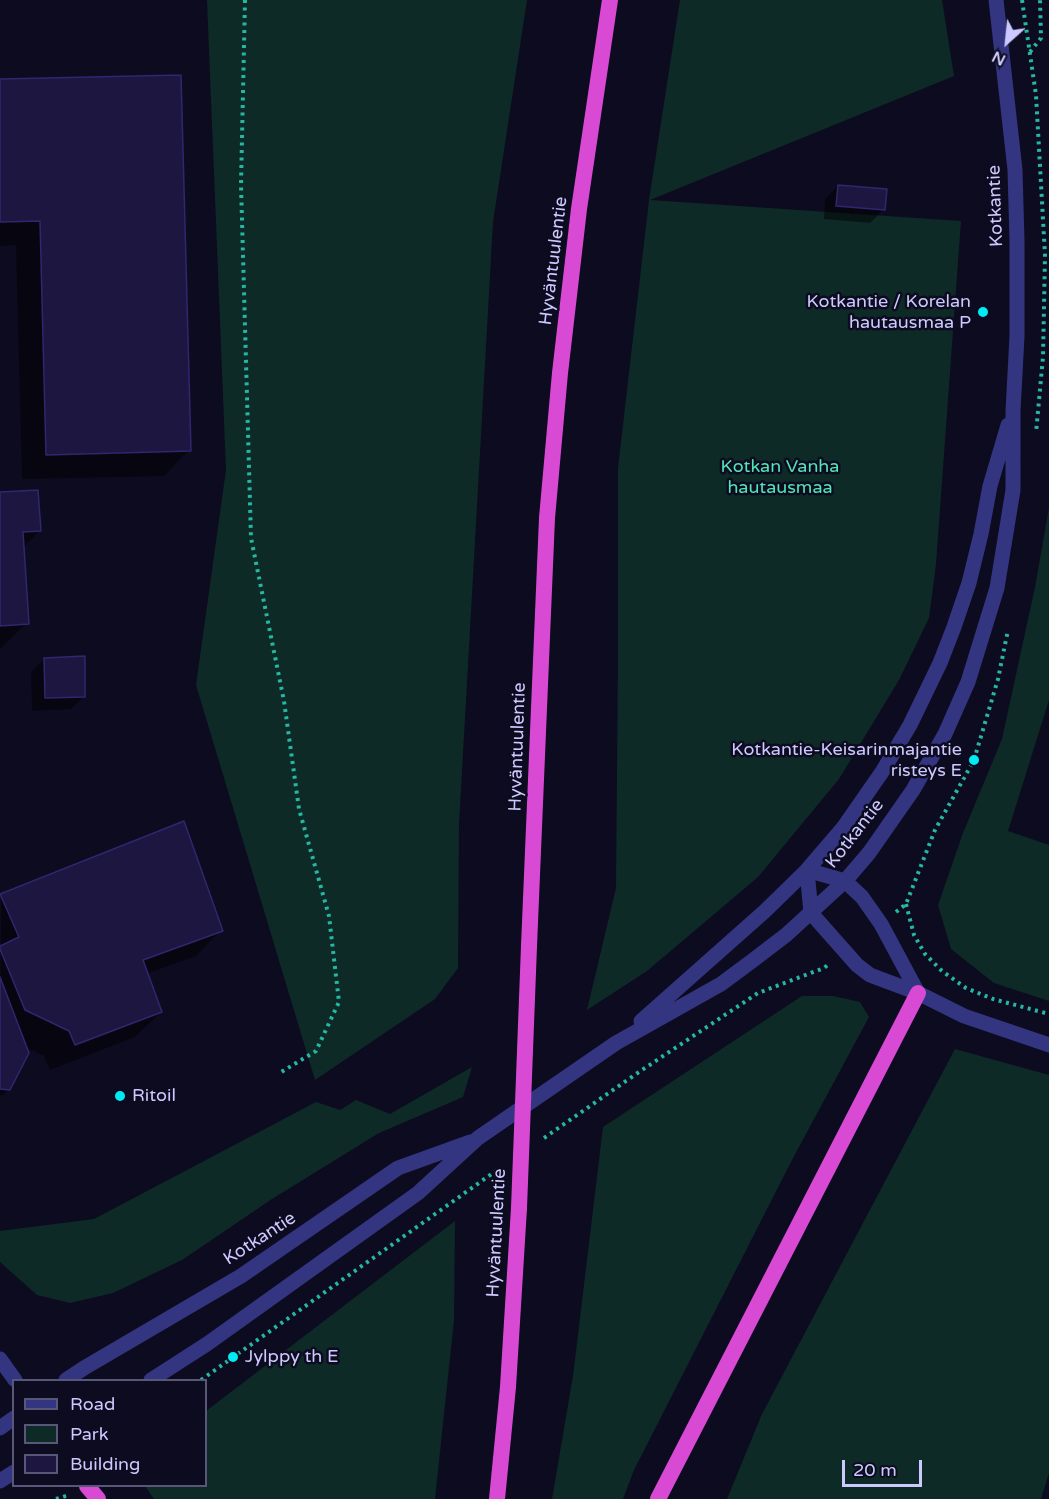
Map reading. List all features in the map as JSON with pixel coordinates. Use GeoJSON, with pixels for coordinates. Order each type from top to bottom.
{"type":"FeatureCollection","features":[{"type":"Feature","properties":{"kind":"highway","name":"Hyväntuulentie"},"geometry":{"type":"LineString","coordinates":[[497,1499],[508,1387],[519,1208],[547,518],[576,233],[610,0]]}},
{"type":"Feature","properties":{"kind":"highway"},"geometry":{"type":"LineString","coordinates":[[658,1499],[918,993]]}},
{"type":"Feature","properties":{"kind":"highway"},"geometry":{"type":"LineString","coordinates":[[89,1487],[98,1499]]}},
{"type":"Feature","properties":{"kind":"street","name":"Kotkantie"},"geometry":{"type":"LineString","coordinates":[[154,1379],[217,1337],[418,1192],[478,1138],[616,1043],[721,984],[786,935],[845,881],[869,853],[913,790],[945,734],[968,682],[997,588],[1013,490],[1013,411],[1017,336],[1015,170],[996,0]]}},
{"type":"Feature","properties":{"kind":"street","name":"Kotkantie"},"geometry":{"type":"LineString","coordinates":[[616,1043],[765,911],[807,870],[843,828],[882,772],[910,725],[940,663],[969,583],[990,486],[1013,411]]}},
{"type":"Feature","properties":{"kind":"street"},"geometry":{"type":"LineString","coordinates":[[918,993],[881,924],[862,897],[845,881],[807,870],[811,913],[857,965],[870,975],[918,993],[964,1016],[1049,1046]]}},
{"type":"Feature","properties":{"kind":"street","name":"Kotkantie"},"geometry":{"type":"LineString","coordinates":[[68,1379],[241,1276],[398,1168],[478,1138]]}},
{"type":"Feature","properties":{"kind":"street"},"geometry":{"type":"LineString","coordinates":[[0,1359],[14,1379]]}},
{"type":"Feature","properties":{"kind":"path"},"geometry":{"type":"LineString","coordinates":[[245,0],[241,185],[251,538],[284,701],[300,809],[328,916],[339,1002],[316,1051],[278,1074]]}},
{"type":"Feature","properties":{"kind":"path"},"geometry":{"type":"LineString","coordinates":[[1022,0],[1036,95],[1045,255],[1043,357],[1035,439]]}},
{"type":"Feature","properties":{"kind":"path"},"geometry":{"type":"LineString","coordinates":[[1030,52],[1041,38],[1041,0]]}},
{"type":"Feature","properties":{"kind":"path"},"geometry":{"type":"LineString","coordinates":[[1042,213],[1049,213]]}},
{"type":"Feature","properties":{"kind":"path"},"geometry":{"type":"LineString","coordinates":[[881,924],[906,904],[935,830],[974,760],[998,679],[1009,625]]}},
{"type":"Feature","properties":{"kind":"path"},"geometry":{"type":"LineString","coordinates":[[906,904],[914,935],[925,954],[942,971],[966,988],[993,999],[1049,1014]]}},
{"type":"Feature","properties":{"kind":"path"},"geometry":{"type":"LineString","coordinates":[[539,1141],[758,993],[824,968],[845,952]]}},
{"type":"Feature","properties":{"kind":"path"},"geometry":{"type":"LineString","coordinates":[[202,1379],[510,1162]]}},
{"type":"Feature","properties":{"kind":"green space"},"geometry":{"type":"Polygon","coordinates":[[[207,0],[527,0],[493,222],[459,824],[458,968],[435,999],[315,1080],[196,685],[226,470],[207,0]]]}},
{"type":"Feature","properties":{"kind":"green space","name":"Kotkan Vanha hautausmaa"},"geometry":{"type":"Polygon","coordinates":[[[680,0],[942,0],[954,76],[650,200],[961,221],[936,564],[929,618],[899,680],[839,779],[758,877],[647,971],[587,1010],[616,888],[618,468],[649,200],[680,0]]]}},
{"type":"Feature","properties":{"kind":"green space"},"geometry":{"type":"Polygon","coordinates":[[[1049,508],[1049,700],[1008,831],[1049,845],[1049,1001],[994,983],[951,949],[938,905],[963,833],[1002,739],[1035,587],[1049,508]]]}},
{"type":"Feature","properties":{"kind":"green space"},"geometry":{"type":"Polygon","coordinates":[[[802,996],[833,996],[860,1002],[869,1017],[792,1160],[634,1470],[623,1499],[552,1499],[573,1376],[603,1127],[802,996]]]}},
{"type":"Feature","properties":{"kind":"green space"},"geometry":{"type":"Polygon","coordinates":[[[955,1049],[1049,1075],[1049,1473],[1041,1499],[727,1499],[762,1414],[955,1049]]]}},
{"type":"Feature","properties":{"kind":"green space"},"geometry":{"type":"Polygon","coordinates":[[[472,1067],[463,1097],[379,1133],[272,1199],[182,1260],[113,1293],[70,1303],[37,1295],[0,1262],[0,1231],[94,1219],[316,1102],[340,1110],[356,1100],[390,1114],[472,1067]]]}},
{"type":"Feature","properties":{"kind":"green space"},"geometry":{"type":"Polygon","coordinates":[[[455,1221],[454,1320],[435,1499],[154,1499],[146,1487],[207,1487],[207,1410],[455,1221]]]}},
{"type":"Feature","properties":{"kind":"building"},"geometry":{"type":"Polygon","coordinates":[[[181,75],[191,451],[46,455],[40,221],[0,222],[0,79],[181,75]]]}},
{"type":"Feature","properties":{"kind":"building"},"geometry":{"type":"Polygon","coordinates":[[[838,185],[887,189],[885,210],[836,206],[838,185]]]}},
{"type":"Feature","properties":{"kind":"building"},"geometry":{"type":"Polygon","coordinates":[[[38,490],[41,531],[23,532],[29,624],[0,626],[0,492],[38,490]]]}},
{"type":"Feature","properties":{"kind":"building"},"geometry":{"type":"Polygon","coordinates":[[[85,656],[85,697],[45,698],[44,658],[85,656]]]}},
{"type":"Feature","properties":{"kind":"building"},"geometry":{"type":"Polygon","coordinates":[[[184,821],[223,931],[143,960],[162,1012],[75,1045],[69,1031],[25,1010],[0,949],[0,946],[19,937],[0,894],[184,821]]]}},
{"type":"Feature","properties":{"kind":"building"},"geometry":{"type":"Polygon","coordinates":[[[0,977],[29,1053],[10,1090],[0,1089],[0,977]]]}},
{"type":"Feature","properties":{"kind":"place","name":"Kotkantie / Korelan hautausmaa P"},"geometry":{"type":"Point","coordinates":[983,312]}},
{"type":"Feature","properties":{"kind":"place","name":"Kotkantie-Keisarinmajantie risteys E"},"geometry":{"type":"Point","coordinates":[974,760]}},
{"type":"Feature","properties":{"kind":"place","name":"Ritoil"},"geometry":{"type":"Point","coordinates":[120,1096]}},
{"type":"Feature","properties":{"kind":"place","name":"Jylppy th E"},"geometry":{"type":"Point","coordinates":[233,1357]}}]}
